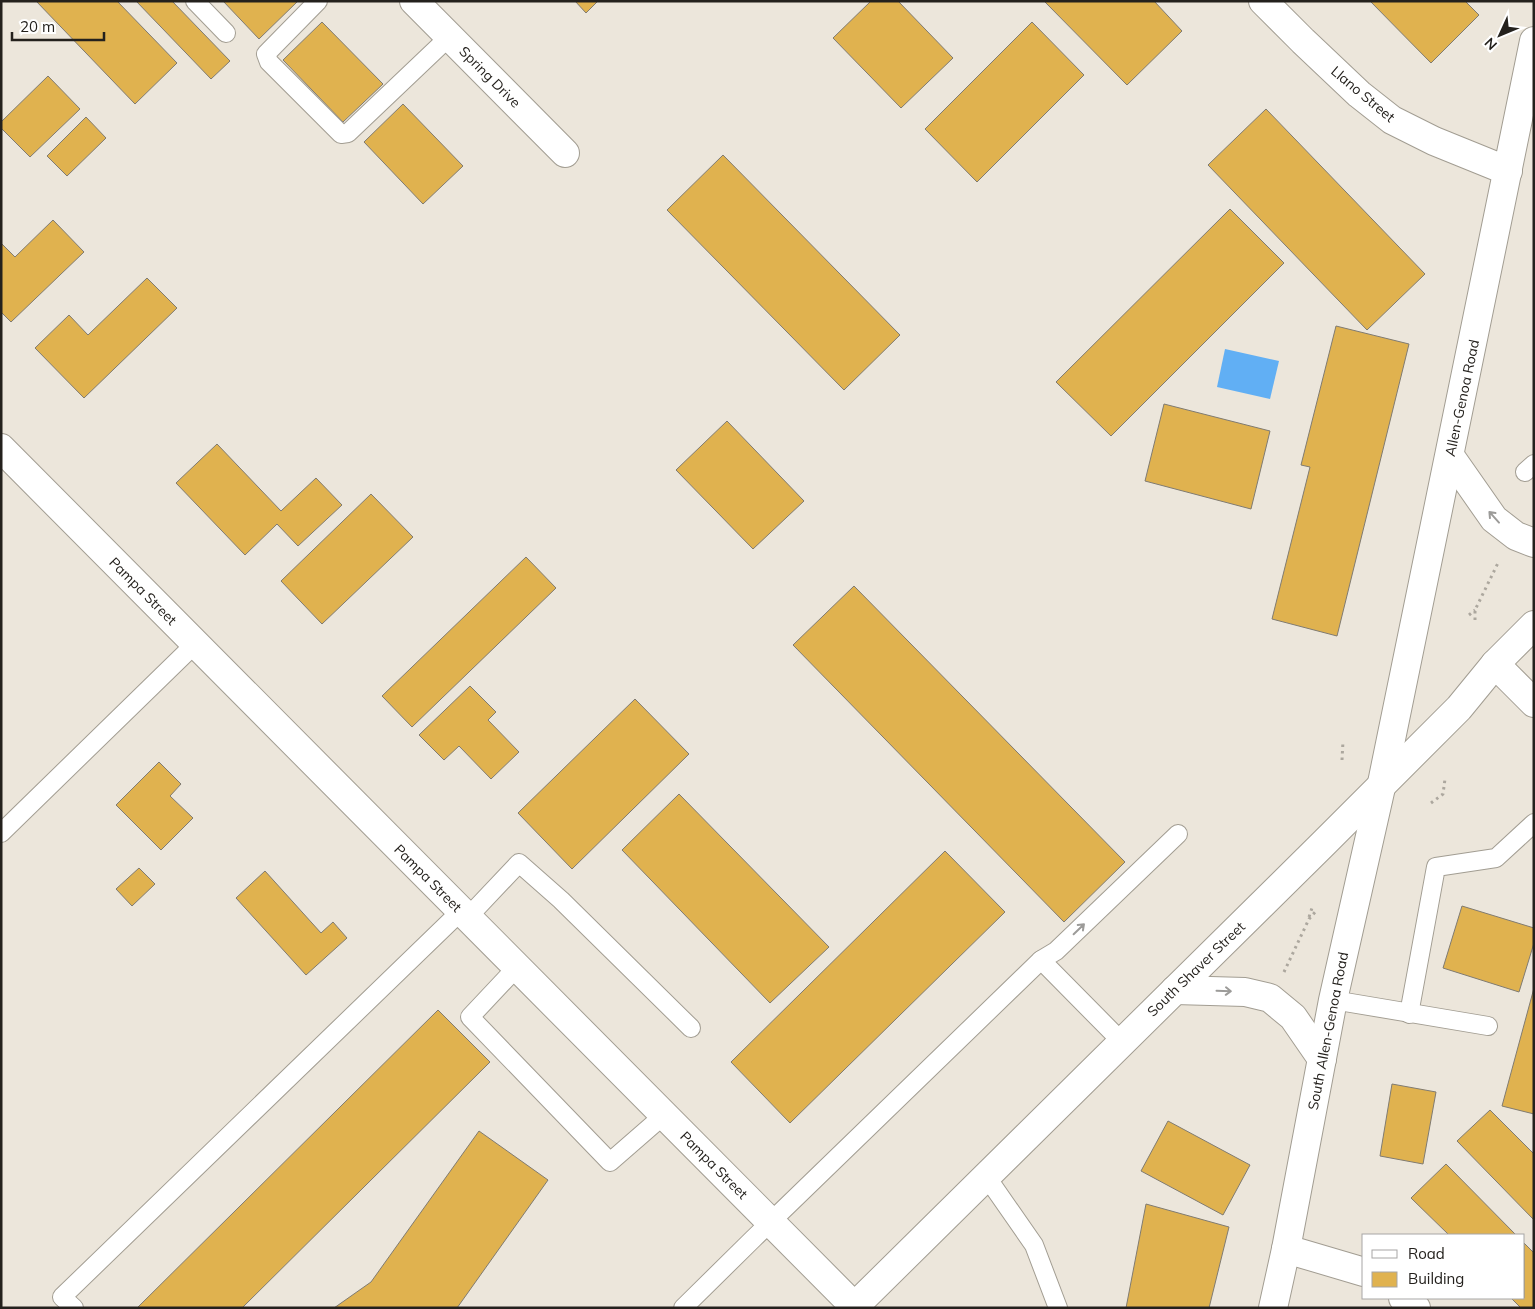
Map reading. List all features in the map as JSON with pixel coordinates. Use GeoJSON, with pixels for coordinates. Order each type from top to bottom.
{"type":"FeatureCollection","features":[{"type":"Feature","properties":{"kind":"main road","name":"Spring Drive"},"geometry":{"type":"LineString","coordinates":[[414,1],[565,153]]}},
{"type":"Feature","properties":{"kind":"main road","name":"Llano Street"},"geometry":{"type":"LineString","coordinates":[[1263,1],[1359,94],[1392,120],[1434,141],[1508,171]]}},
{"type":"Feature","properties":{"kind":"main road","name":"Allen-Genoa Road"},"geometry":{"type":"LineString","coordinates":[[1388,755],[1534,41]]}},
{"type":"Feature","properties":{"kind":"main road","name":"Pampa Street"},"geometry":{"type":"LineString","coordinates":[[1,448],[855,1307]]}},
{"type":"Feature","properties":{"kind":"main road"},"geometry":{"type":"LineString","coordinates":[[1450,456],[1494,519],[1516,536],[1534,543]]}},
{"type":"Feature","properties":{"kind":"main road","name":"South Shaver Street"},"geometry":{"type":"LineString","coordinates":[[855,1307],[1325,842],[1458,708],[1495,664],[1534,625]]}},
{"type":"Feature","properties":{"kind":"main road"},"geometry":{"type":"LineString","coordinates":[[1495,664],[1534,703]]}},
{"type":"Feature","properties":{"kind":"main road","name":"South Allen-Genoa Road"},"geometry":{"type":"LineString","coordinates":[[1273,1308],[1333,1000],[1388,755]]}},
{"type":"Feature","properties":{"kind":"main road"},"geometry":{"type":"LineString","coordinates":[[1175,990],[1245,992],[1270,998],[1292,1017],[1322,1059]]}},
{"type":"Feature","properties":{"kind":"main road"},"geometry":{"type":"LineString","coordinates":[[1286,1248],[1362,1271]]}},
{"type":"Feature","properties":{"kind":"main road"},"geometry":{"type":"LineString","coordinates":[[1404,1299],[1416,1308]]}},
{"type":"Feature","properties":{"kind":"lane"},"geometry":{"type":"LineString","coordinates":[[195,1],[226,33]]}},
{"type":"Feature","properties":{"kind":"lane"},"geometry":{"type":"LineString","coordinates":[[318,1],[266,54],[269,62],[341,134],[348,133],[449,37]]}},
{"type":"Feature","properties":{"kind":"lane"},"geometry":{"type":"LineString","coordinates":[[1,833],[195,644]]}},
{"type":"Feature","properties":{"kind":"lane"},"geometry":{"type":"LineString","coordinates":[[1409,1014],[1436,867],[1496,858],[1534,823]]}},
{"type":"Feature","properties":{"kind":"lane"},"geometry":{"type":"LineString","coordinates":[[683,1308],[1042,960],[1056,951],[1178,834]]}},
{"type":"Feature","properties":{"kind":"lane"},"geometry":{"type":"LineString","coordinates":[[74,1308],[62,1297],[519,863],[561,900],[691,1028]]}},
{"type":"Feature","properties":{"kind":"lane"},"geometry":{"type":"LineString","coordinates":[[1042,960],[1122,1042]]}},
{"type":"Feature","properties":{"kind":"lane"},"geometry":{"type":"LineString","coordinates":[[517,967],[470,1016],[610,1162],[664,1115]]}},
{"type":"Feature","properties":{"kind":"lane"},"geometry":{"type":"LineString","coordinates":[[1333,1000],[1488,1026]]}},
{"type":"Feature","properties":{"kind":"lane"},"geometry":{"type":"LineString","coordinates":[[986,1176],[1034,1245],[1058,1308]]}},
{"type":"Feature","properties":{"kind":"path"},"geometry":{"type":"LineString","coordinates":[[1474,620],[1475,610],[1502,556]]}},
{"type":"Feature","properties":{"kind":"path"},"geometry":{"type":"LineString","coordinates":[[1469,615],[1475,610]]}},
{"type":"Feature","properties":{"kind":"path"},"geometry":{"type":"LineString","coordinates":[[1342,760],[1343,741]]}},
{"type":"Feature","properties":{"kind":"path"},"geometry":{"type":"LineString","coordinates":[[1431,803],[1443,794],[1445,779]]}},
{"type":"Feature","properties":{"kind":"path"},"geometry":{"type":"LineString","coordinates":[[1282,978],[1309,919],[1312,908]]}},
{"type":"Feature","properties":{"kind":"path"},"geometry":{"type":"LineString","coordinates":[[1309,919],[1317,910]]}},
{"type":"Feature","properties":{"kind":"water"},"geometry":{"type":"Polygon","coordinates":[[[1225,349],[1279,361],[1270,399],[1217,387],[1225,349]]]}},
{"type":"Feature","properties":{"kind":"building"},"geometry":{"type":"Polygon","coordinates":[[[36,1],[117,1],[177,63],[135,104],[36,1]]]}},
{"type":"Feature","properties":{"kind":"building"},"geometry":{"type":"Polygon","coordinates":[[[136,1],[172,1],[230,61],[211,79],[136,1]]]}},
{"type":"Feature","properties":{"kind":"building"},"geometry":{"type":"Polygon","coordinates":[[[223,1],[298,1],[259,39],[223,1]]]}},
{"type":"Feature","properties":{"kind":"building"},"geometry":{"type":"Polygon","coordinates":[[[575,1],[598,1],[586,13],[575,1]]]}},
{"type":"Feature","properties":{"kind":"building"},"geometry":{"type":"Polygon","coordinates":[[[871,1],[898,1],[953,58],[901,108],[833,38],[871,1]]]}},
{"type":"Feature","properties":{"kind":"building"},"geometry":{"type":"Polygon","coordinates":[[[1044,1],[1154,1],[1182,31],[1127,85],[1044,1]]]}},
{"type":"Feature","properties":{"kind":"building"},"geometry":{"type":"Polygon","coordinates":[[[1370,1],[1465,1],[1479,15],[1431,63],[1370,1]]]}},
{"type":"Feature","properties":{"kind":"building"},"geometry":{"type":"Polygon","coordinates":[[[322,22],[383,84],[343,122],[283,60],[322,22]]]}},
{"type":"Feature","properties":{"kind":"building"},"geometry":{"type":"Polygon","coordinates":[[[1032,22],[1084,75],[977,182],[925,129],[1032,22]]]}},
{"type":"Feature","properties":{"kind":"building"},"geometry":{"type":"Polygon","coordinates":[[[48,76],[80,109],[30,157],[1,128],[1,122],[48,76]]]}},
{"type":"Feature","properties":{"kind":"building"},"geometry":{"type":"Polygon","coordinates":[[[403,104],[463,166],[423,204],[364,142],[403,104]]]}},
{"type":"Feature","properties":{"kind":"building"},"geometry":{"type":"Polygon","coordinates":[[[1266,109],[1425,274],[1367,330],[1208,165],[1266,109]]]}},
{"type":"Feature","properties":{"kind":"building"},"geometry":{"type":"Polygon","coordinates":[[[86,117],[106,138],[67,176],[47,156],[86,117]]]}},
{"type":"Feature","properties":{"kind":"building"},"geometry":{"type":"Polygon","coordinates":[[[723,155],[900,335],[844,390],[667,210],[723,155]]]}},
{"type":"Feature","properties":{"kind":"building"},"geometry":{"type":"Polygon","coordinates":[[[1230,209],[1284,263],[1111,436],[1056,382],[1230,209]]]}},
{"type":"Feature","properties":{"kind":"building"},"geometry":{"type":"Polygon","coordinates":[[[53,220],[84,252],[11,322],[1,312],[1,243],[15,257],[53,220]]]}},
{"type":"Feature","properties":{"kind":"building"},"geometry":{"type":"Polygon","coordinates":[[[147,278],[177,308],[84,398],[35,348],[69,315],[88,335],[147,278]]]}},
{"type":"Feature","properties":{"kind":"building"},"geometry":{"type":"Polygon","coordinates":[[[1336,326],[1409,344],[1337,636],[1272,619],[1310,467],[1301,465],[1336,326]]]}},
{"type":"Feature","properties":{"kind":"building"},"geometry":{"type":"Polygon","coordinates":[[[1164,404],[1270,431],[1251,509],[1145,481],[1164,404]]]}},
{"type":"Feature","properties":{"kind":"building"},"geometry":{"type":"Polygon","coordinates":[[[727,421],[804,501],[753,549],[676,470],[727,421]]]}},
{"type":"Feature","properties":{"kind":"building"},"geometry":{"type":"Polygon","coordinates":[[[217,444],[281,511],[316,478],[342,505],[298,546],[277,524],[245,555],[176,483],[217,444]]]}},
{"type":"Feature","properties":{"kind":"building"},"geometry":{"type":"Polygon","coordinates":[[[371,494],[413,537],[322,624],[281,581],[371,494]]]}},
{"type":"Feature","properties":{"kind":"building"},"geometry":{"type":"Polygon","coordinates":[[[526,557],[556,588],[412,727],[382,696],[526,557]]]}},
{"type":"Feature","properties":{"kind":"building"},"geometry":{"type":"Polygon","coordinates":[[[854,586],[1125,862],[1064,922],[793,645],[854,586]]]}},
{"type":"Feature","properties":{"kind":"building"},"geometry":{"type":"Polygon","coordinates":[[[470,686],[496,712],[488,720],[519,752],[491,779],[459,746],[444,760],[419,735],[470,686]]]}},
{"type":"Feature","properties":{"kind":"building"},"geometry":{"type":"Polygon","coordinates":[[[635,699],[689,754],[572,869],[518,813],[635,699]]]}},
{"type":"Feature","properties":{"kind":"building"},"geometry":{"type":"Polygon","coordinates":[[[159,762],[181,784],[170,796],[193,818],[161,850],[116,805],[159,762]]]}},
{"type":"Feature","properties":{"kind":"building"},"geometry":{"type":"Polygon","coordinates":[[[679,794],[829,947],[770,1003],[622,850],[679,794]]]}},
{"type":"Feature","properties":{"kind":"building"},"geometry":{"type":"Polygon","coordinates":[[[945,851],[1005,912],[790,1123],[731,1062],[945,851]]]}},
{"type":"Feature","properties":{"kind":"building"},"geometry":{"type":"Polygon","coordinates":[[[139,868],[155,884],[132,906],[116,889],[139,868]]]}},
{"type":"Feature","properties":{"kind":"building"},"geometry":{"type":"Polygon","coordinates":[[[265,871],[321,933],[333,922],[347,938],[306,975],[236,898],[265,871]]]}},
{"type":"Feature","properties":{"kind":"building"},"geometry":{"type":"Polygon","coordinates":[[[1462,906],[1534,928],[1534,943],[1519,992],[1443,968],[1462,906]]]}},
{"type":"Feature","properties":{"kind":"building"},"geometry":{"type":"Polygon","coordinates":[[[1534,988],[1534,1114],[1502,1106],[1534,988]]]}},
{"type":"Feature","properties":{"kind":"building"},"geometry":{"type":"Polygon","coordinates":[[[438,1010],[490,1062],[242,1308],[137,1308],[438,1010]]]}},
{"type":"Feature","properties":{"kind":"building"},"geometry":{"type":"Polygon","coordinates":[[[1392,1084],[1436,1092],[1423,1164],[1380,1156],[1392,1084]]]}},
{"type":"Feature","properties":{"kind":"building"},"geometry":{"type":"Polygon","coordinates":[[[1490,1110],[1534,1154],[1534,1220],[1457,1141],[1490,1110]]]}},
{"type":"Feature","properties":{"kind":"building"},"geometry":{"type":"Polygon","coordinates":[[[1168,1121],[1250,1165],[1223,1215],[1141,1171],[1168,1121]]]}},
{"type":"Feature","properties":{"kind":"building"},"geometry":{"type":"Polygon","coordinates":[[[479,1131],[548,1180],[457,1308],[334,1308],[371,1282],[479,1131]]]}},
{"type":"Feature","properties":{"kind":"building"},"geometry":{"type":"Polygon","coordinates":[[[1446,1164],[1515,1234],[1448,1234],[1411,1198],[1446,1164]]]}},
{"type":"Feature","properties":{"kind":"building"},"geometry":{"type":"Polygon","coordinates":[[[1146,1204],[1229,1227],[1209,1308],[1126,1308],[1146,1204]]]}},
{"type":"Feature","properties":{"kind":"building"},"geometry":{"type":"Polygon","coordinates":[[[1525,1244],[1534,1253],[1534,1308],[1521,1308],[1512,1299],[1525,1299],[1525,1244]]]}}]}
